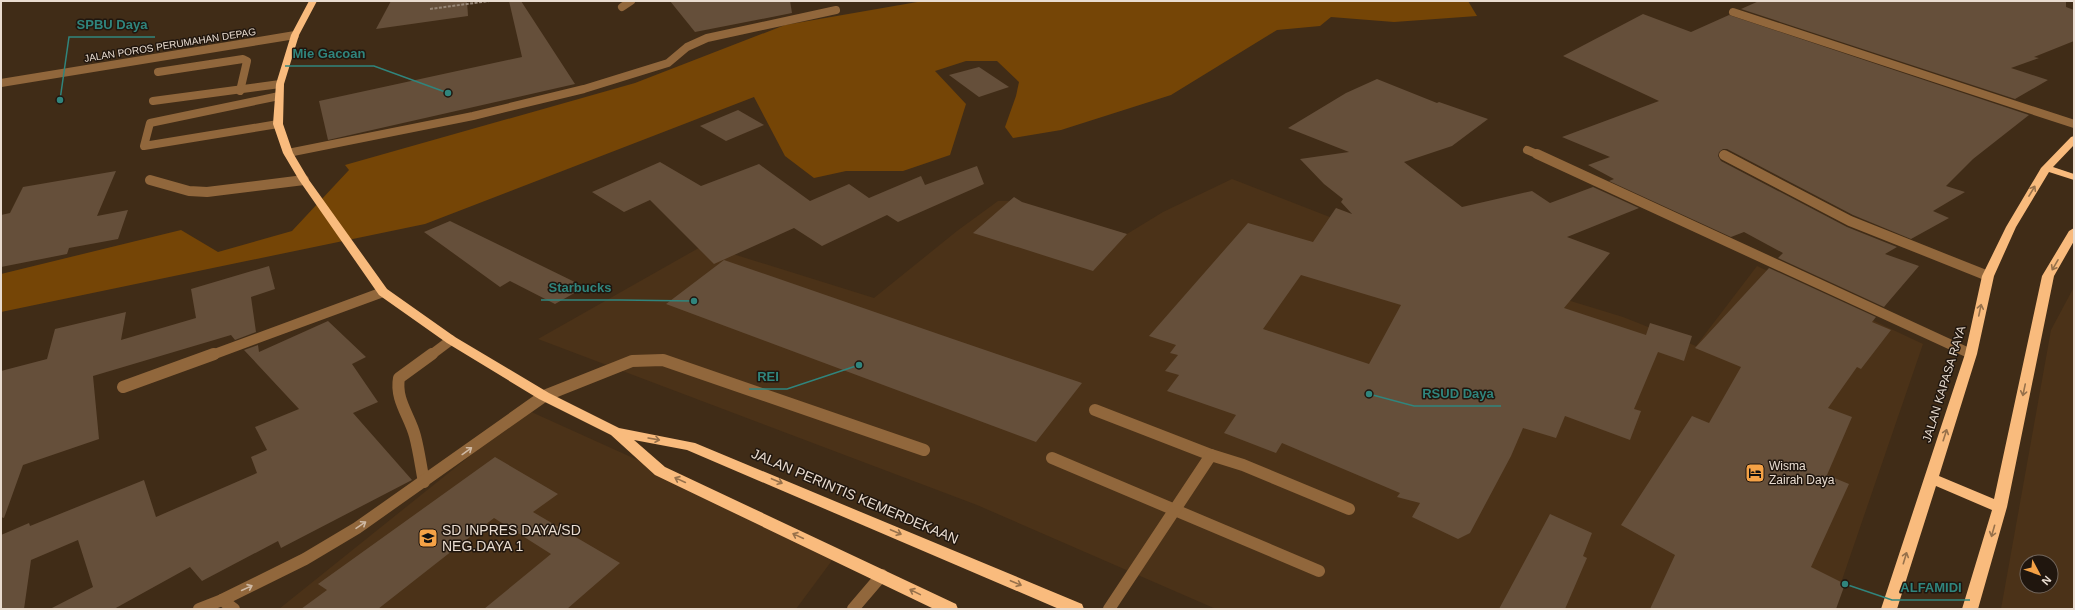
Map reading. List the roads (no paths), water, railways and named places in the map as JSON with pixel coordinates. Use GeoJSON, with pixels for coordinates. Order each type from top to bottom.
{"type":"FeatureCollection","features":[{"type":"Feature","properties":{"kind":"highway","name":"JALAN PERINTIS KEMERDEKAAN"},"geometry":{"type":"LineString","coordinates":[[313,1],[295,35],[280,84],[278,124],[288,153],[306,182],[352,251],[383,292],[451,340],[544,396],[616,432],[660,471],[882,575],[950,609]]}},
{"type":"Feature","properties":{"kind":"highway","name":"JALAN KAPASA RAYA"},"geometry":{"type":"LineString","coordinates":[[1889,609],[1971,354],[1988,276],[2011,227],[2046,168],[2074,139]]}},
{"type":"Feature","properties":{"kind":"highway"},"geometry":{"type":"LineString","coordinates":[[2046,168],[2074,177]]}},
{"type":"Feature","properties":{"kind":"highway"},"geometry":{"type":"LineString","coordinates":[[1970,609],[2000,507],[2048,276],[2074,231]]}},
{"type":"Feature","properties":{"kind":"highway","name":"JALAN PERINTIS KEMERDEKAAN"},"geometry":{"type":"LineString","coordinates":[[616,432],[690,446],[1076,609]]}},
{"type":"Feature","properties":{"kind":"highway"},"geometry":{"type":"LineString","coordinates":[[1930,478],[2000,507]]}},
{"type":"Feature","properties":{"kind":"street"},"geometry":{"type":"LineString","coordinates":[[622,7],[629,4],[630,1]]}},
{"type":"Feature","properties":{"kind":"street"},"geometry":{"type":"LineString","coordinates":[[288,153],[473,116],[584,89],[668,63],[687,47],[707,38],[836,10]]}},
{"type":"Feature","properties":{"kind":"street"},"geometry":{"type":"LineString","coordinates":[[1733,12],[2074,124]]}},
{"type":"Feature","properties":{"kind":"street","name":"JALAN POROS PERUMAHAN DEPAG"},"geometry":{"type":"LineString","coordinates":[[1,83],[295,35]]}},
{"type":"Feature","properties":{"kind":"street"},"geometry":{"type":"LineString","coordinates":[[158,72],[243,59],[248,61],[240,91]]}},
{"type":"Feature","properties":{"kind":"street"},"geometry":{"type":"LineString","coordinates":[[153,101],[240,91],[280,84]]}},
{"type":"Feature","properties":{"kind":"street"},"geometry":{"type":"LineString","coordinates":[[278,124],[144,146],[150,123],[279,96]]}},
{"type":"Feature","properties":{"kind":"street"},"geometry":{"type":"LineString","coordinates":[[1527,150],[1971,354]]}},
{"type":"Feature","properties":{"kind":"street"},"geometry":{"type":"LineString","coordinates":[[1724,155],[1850,221],[1988,276]]}},
{"type":"Feature","properties":{"kind":"street"},"geometry":{"type":"LineString","coordinates":[[150,180],[189,191],[207,192],[306,182]]}},
{"type":"Feature","properties":{"kind":"street"},"geometry":{"type":"LineString","coordinates":[[123,387],[383,292]]}},
{"type":"Feature","properties":{"kind":"street"},"geometry":{"type":"LineString","coordinates":[[424,482],[415,435],[398,393],[397,384],[399,378],[451,340]]}},
{"type":"Feature","properties":{"kind":"street"},"geometry":{"type":"LineString","coordinates":[[199,609],[222,600],[305,559],[357,528],[544,396],[632,361],[663,360],[924,450]]}},
{"type":"Feature","properties":{"kind":"street"},"geometry":{"type":"LineString","coordinates":[[1095,410],[1211,455],[1243,464],[1349,509]]}},
{"type":"Feature","properties":{"kind":"street"},"geometry":{"type":"LineString","coordinates":[[1109,609],[1211,455]]}},
{"type":"Feature","properties":{"kind":"street"},"geometry":{"type":"LineString","coordinates":[[1052,458],[1319,571]]}},
{"type":"Feature","properties":{"kind":"street"},"geometry":{"type":"LineString","coordinates":[[852,609],[882,575]]}},
{"type":"Feature","properties":{"kind":"street"},"geometry":{"type":"LineString","coordinates":[[222,600],[234,609]]}},
{"type":"Feature","properties":{"kind":"place","name":"Mie Gacoan"},"geometry":{"type":"Point","coordinates":[448,93]}},
{"type":"Feature","properties":{"kind":"place","name":"SPBU Daya"},"geometry":{"type":"Point","coordinates":[60,100]}},
{"type":"Feature","properties":{"kind":"place","name":"Starbucks"},"geometry":{"type":"Point","coordinates":[694,301]}},
{"type":"Feature","properties":{"kind":"place","name":"REI"},"geometry":{"type":"Point","coordinates":[859,365]}},
{"type":"Feature","properties":{"kind":"place","name":"RSUD Daya"},"geometry":{"type":"Point","coordinates":[1369,394]}},
{"type":"Feature","properties":{"kind":"place","name":"Wisma Zairah Daya"},"geometry":{"type":"Point","coordinates":[1755,473]}},
{"type":"Feature","properties":{"kind":"place","name":"SD INPRES DAYA/SD NEG.DAYA 1"},"geometry":{"type":"Point","coordinates":[428,538]}},
{"type":"Feature","properties":{"kind":"place","name":"ALFAMIDI"},"geometry":{"type":"Point","coordinates":[1845,584]}}]}
